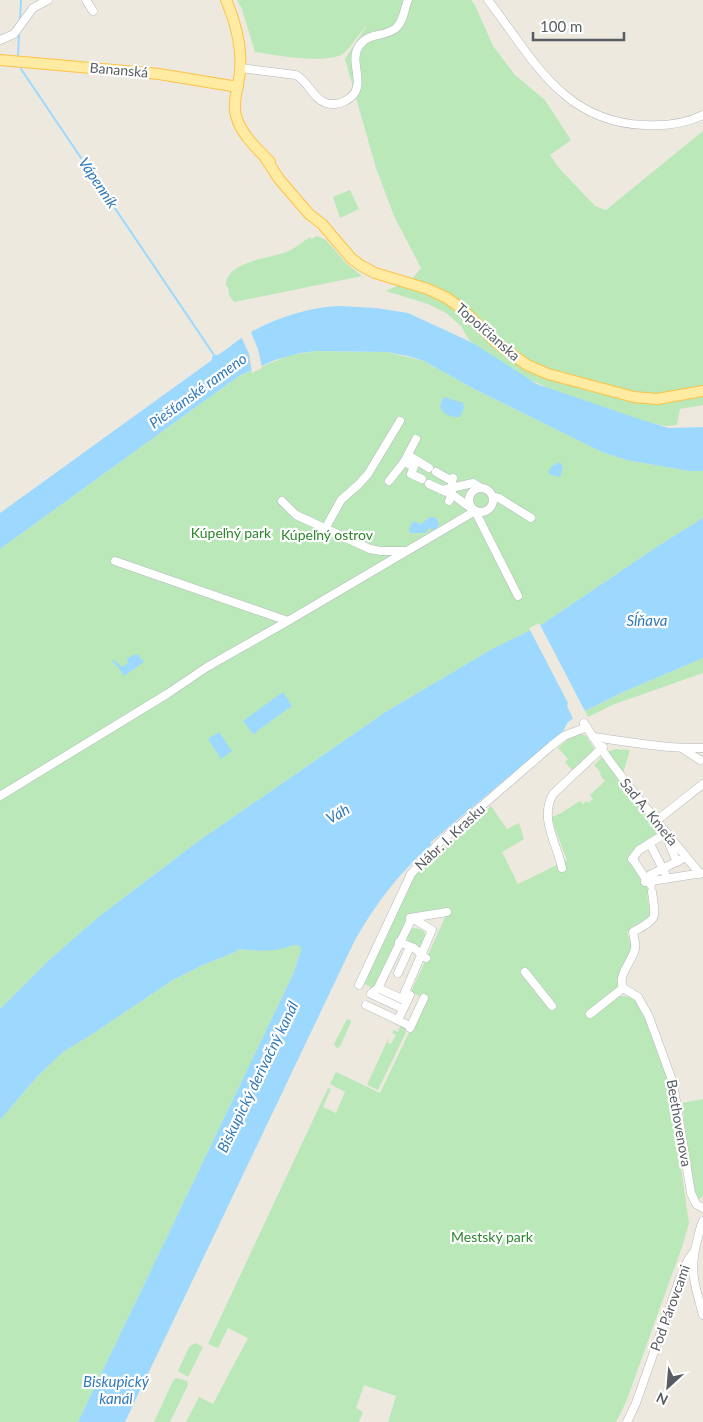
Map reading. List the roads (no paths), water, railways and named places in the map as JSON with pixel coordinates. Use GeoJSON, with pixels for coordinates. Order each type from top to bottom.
{"type":"FeatureCollection","features":[{"type":"Feature","properties":{"kind":"main road","name":"Topoľčianska"},"geometry":{"type":"LineString","coordinates":[[226,0],[235,26],[240,68],[235,104],[237,119],[279,179],[302,207],[322,224],[351,258],[368,270],[428,289],[447,298],[461,308],[509,352],[536,370],[619,394],[646,399],[657,399],[703,391]]}},
{"type":"Feature","properties":{"kind":"main road","name":"Bananská"},"geometry":{"type":"LineString","coordinates":[[0,60],[151,73],[238,87]]}},
{"type":"Feature","properties":{"kind":"main road"},"geometry":{"type":"LineString","coordinates":[[218,84],[230,95],[235,104]]}},
{"type":"Feature","properties":{"kind":"street"},"geometry":{"type":"LineString","coordinates":[[0,40],[17,31],[33,4],[48,0]]}},
{"type":"Feature","properties":{"kind":"street"},"geometry":{"type":"LineString","coordinates":[[86,0],[93,11]]}},
{"type":"Feature","properties":{"kind":"street"},"geometry":{"type":"LineString","coordinates":[[240,68],[296,75],[303,78],[318,98],[327,103],[339,104],[347,100],[356,91],[359,81],[355,59],[358,48],[364,40],[374,35],[386,34],[396,28],[402,19],[408,0]]}},
{"type":"Feature","properties":{"kind":"street"},"geometry":{"type":"LineString","coordinates":[[488,0],[515,35],[538,70],[556,89],[584,109],[628,125],[663,126],[703,115]]}},
{"type":"Feature","properties":{"kind":"street"},"geometry":{"type":"LineString","coordinates":[[325,529],[341,500],[368,474],[400,421]]}},
{"type":"Feature","properties":{"kind":"street"},"geometry":{"type":"LineString","coordinates":[[389,481],[404,461],[416,439]]}},
{"type":"Feature","properties":{"kind":"street"},"geometry":{"type":"LineString","coordinates":[[404,461],[414,467],[425,481],[442,490],[477,483],[487,489],[494,497],[499,498],[531,518]]}},
{"type":"Feature","properties":{"kind":"street"},"geometry":{"type":"LineString","coordinates":[[404,461],[414,467],[432,470],[475,511],[483,513],[490,509],[494,502],[494,497]]}},
{"type":"Feature","properties":{"kind":"street"},"geometry":{"type":"LineString","coordinates":[[477,483],[470,497],[470,505],[475,511],[517,593]]}},
{"type":"Feature","properties":{"kind":"street"},"geometry":{"type":"LineString","coordinates":[[282,500],[296,515],[370,549],[405,551]]}},
{"type":"Feature","properties":{"kind":"street"},"geometry":{"type":"LineString","coordinates":[[0,796],[207,667],[475,511]]}},
{"type":"Feature","properties":{"kind":"street"},"geometry":{"type":"LineString","coordinates":[[115,561],[288,621]]}},
{"type":"Feature","properties":{"kind":"street","name":"Sad A. Kmeťa"},"geometry":{"type":"LineString","coordinates":[[585,724],[672,842],[701,874]]}},
{"type":"Feature","properties":{"kind":"street","name":"Nábr. I. Krasku"},"geometry":{"type":"LineString","coordinates":[[358,985],[410,874],[439,843],[550,746],[585,724]]}},
{"type":"Feature","properties":{"kind":"street"},"geometry":{"type":"LineString","coordinates":[[562,868],[559,853],[549,828],[548,803],[554,794],[602,745],[609,747],[624,743],[703,748],[702,762],[681,748]]}},
{"type":"Feature","properties":{"kind":"street"},"geometry":{"type":"LineString","coordinates":[[656,821],[673,804],[703,784]]}},
{"type":"Feature","properties":{"kind":"street"},"geometry":{"type":"LineString","coordinates":[[590,1014],[623,988],[621,979],[632,959],[635,946],[633,932],[652,922],[654,918],[649,882],[633,858],[647,844],[672,842],[677,862]]}},
{"type":"Feature","properties":{"kind":"street"},"geometry":{"type":"LineString","coordinates":[[647,844],[668,878]]}},
{"type":"Feature","properties":{"kind":"street"},"geometry":{"type":"LineString","coordinates":[[649,882],[663,869],[686,857]]}},
{"type":"Feature","properties":{"kind":"street"},"geometry":{"type":"LineString","coordinates":[[649,882],[701,874]]}},
{"type":"Feature","properties":{"kind":"street"},"geometry":{"type":"LineString","coordinates":[[398,1020],[410,979],[417,972],[432,930],[444,913],[409,918]]}},
{"type":"Feature","properties":{"kind":"street"},"geometry":{"type":"LineString","coordinates":[[409,918],[432,930]]}},
{"type":"Feature","properties":{"kind":"street"},"geometry":{"type":"LineString","coordinates":[[366,1005],[410,1027],[422,1003],[374,991],[387,968],[409,918]]}},
{"type":"Feature","properties":{"kind":"street"},"geometry":{"type":"LineString","coordinates":[[399,942],[424,956]]}},
{"type":"Feature","properties":{"kind":"street"},"geometry":{"type":"LineString","coordinates":[[398,973],[410,947]]}},
{"type":"Feature","properties":{"kind":"street"},"geometry":{"type":"LineString","coordinates":[[387,968],[410,979]]}},
{"type":"Feature","properties":{"kind":"street"},"geometry":{"type":"LineString","coordinates":[[524,972],[552,1006]]}},
{"type":"Feature","properties":{"kind":"street","name":"Beethovenova"},"geometry":{"type":"LineString","coordinates":[[623,988],[638,997],[667,1065],[677,1103],[691,1193],[696,1204],[703,1208]]}},
{"type":"Feature","properties":{"kind":"street"},"geometry":{"type":"LineString","coordinates":[[702,1224],[692,1265],[703,1315]]}},
{"type":"Feature","properties":{"kind":"street","name":"Pod Párovcami"},"geometry":{"type":"LineString","coordinates":[[627,1422],[636,1403],[680,1276],[694,1252]]}},
{"type":"Feature","properties":{"kind":"street"},"geometry":{"type":"LineString","coordinates":[[680,1276],[693,1274]]}},
{"type":"Feature","properties":{"kind":"water","name":"Piešťanské rameno"},"geometry":{"type":"Polygon","coordinates":[[[339,306],[376,308],[408,313],[473,343],[537,384],[669,428],[703,427],[703,471],[689,471],[626,460],[602,452],[474,389],[424,361],[408,356],[387,352],[317,351],[300,353],[275,360],[239,376],[0,549],[0,513],[212,360],[214,355],[218,355],[249,333],[273,321],[306,311],[339,306]]]}},
{"type":"Feature","properties":{"kind":"water"},"geometry":{"type":"Polygon","coordinates":[[[444,397],[463,403],[464,408],[460,417],[450,416],[442,411],[440,405],[444,397]]]}},
{"type":"Feature","properties":{"kind":"water"},"geometry":{"type":"Polygon","coordinates":[[[560,462],[563,467],[561,475],[558,477],[551,475],[548,472],[552,466],[560,462]]]}},
{"type":"Feature","properties":{"kind":"water"},"geometry":{"type":"Polygon","coordinates":[[[430,517],[437,519],[439,524],[437,528],[432,530],[429,528],[425,533],[410,533],[410,527],[414,521],[421,524],[430,517]]]}},
{"type":"Feature","properties":{"kind":"water"},"geometry":{"type":"Polygon","coordinates":[[[703,518],[703,658],[621,693],[568,722],[563,731],[431,842],[431,845],[389,889],[371,913],[355,940],[125,1422],[78,1422],[294,972],[301,947],[295,945],[268,951],[239,949],[173,980],[63,1052],[37,1077],[0,1120],[0,1009],[48,961],[97,918],[197,842],[387,711],[492,649],[541,625],[703,518]]]}},
{"type":"Feature","properties":{"kind":"water"},"geometry":{"type":"Polygon","coordinates":[[[135,654],[144,662],[124,676],[112,661],[114,660],[122,667],[128,663],[127,659],[135,654]]]}},
{"type":"Feature","properties":{"kind":"water"},"geometry":{"type":"Polygon","coordinates":[[[283,692],[292,706],[257,731],[256,734],[253,734],[243,721],[245,718],[283,692]]]}},
{"type":"Feature","properties":{"kind":"water"},"geometry":{"type":"Polygon","coordinates":[[[219,732],[232,751],[221,759],[208,739],[219,732]]]}},
{"type":"Feature","properties":{"kind":"waterway","name":"Vápenník"},"geometry":{"type":"LineString","coordinates":[[20,20],[21,0]]}},
{"type":"Feature","properties":{"kind":"waterway","name":"Vápenník"},"geometry":{"type":"LineString","coordinates":[[18,57],[19,32]]}},
{"type":"Feature","properties":{"kind":"waterway","name":"Vápenník"},"geometry":{"type":"LineString","coordinates":[[20,65],[214,355]]}},
{"type":"Feature","properties":{"kind":"park label","name":"Kúpeľný park"},"geometry":{"type":"Point","coordinates":[231,533]}},
{"type":"Feature","properties":{"kind":"park label","name":"Kúpeľný ostrov"},"geometry":{"type":"Point","coordinates":[327,535]}},
{"type":"Feature","properties":{"kind":"park label","name":"Mestský park"},"geometry":{"type":"Point","coordinates":[492,1237]}},
{"type":"Feature","properties":{"kind":"water label","name":"Sĺňava"},"geometry":{"type":"Point","coordinates":[647,621]}},
{"type":"Feature","properties":{"kind":"water label","name":"Váh"},"geometry":{"type":"Point","coordinates":[338,814]}},
{"type":"Feature","properties":{"kind":"water label","name":"Biskupický derivačný kanál"},"geometry":{"type":"Point","coordinates":[258,1077]}},
{"type":"Feature","properties":{"kind":"water label","name":"Biskupický kanál"},"geometry":{"type":"Point","coordinates":[116,1390]}}]}
